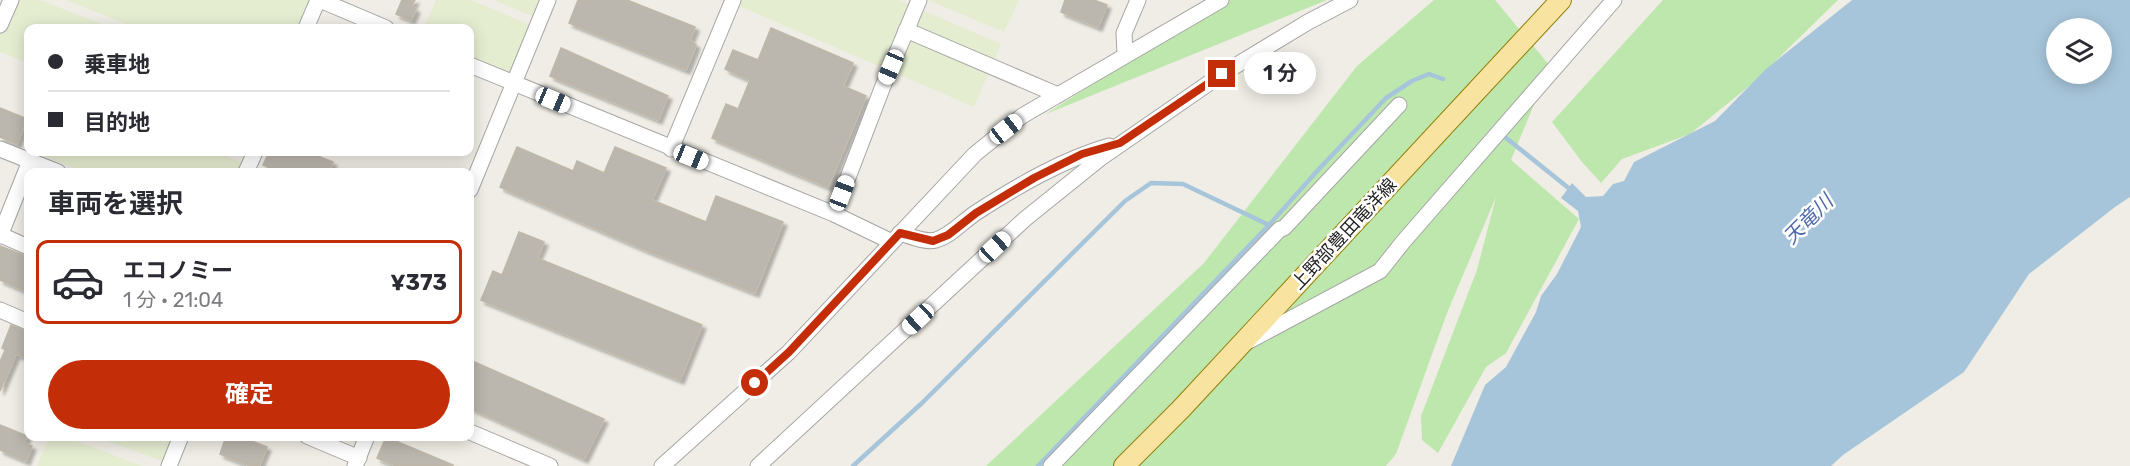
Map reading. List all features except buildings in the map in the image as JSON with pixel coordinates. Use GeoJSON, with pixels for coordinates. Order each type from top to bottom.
{"type":"FeatureCollection","features":[{"type":"Feature","properties":{"kind":"main road","name":"上野部豊田竜洋線"},"geometry":{"type":"LineString","coordinates":[[1124,466],[1181,409],[1561,0]]}},
{"type":"Feature","properties":{"kind":"street"},"geometry":{"type":"LineString","coordinates":[[0,25],[11,0]]}},
{"type":"Feature","properties":{"kind":"street"},"geometry":{"type":"LineString","coordinates":[[308,24],[319,0],[376,24]]}},
{"type":"Feature","properties":{"kind":"street"},"geometry":{"type":"LineString","coordinates":[[474,180],[548,0]]}},
{"type":"Feature","properties":{"kind":"street"},"geometry":{"type":"LineString","coordinates":[[671,149],[733,0]]}},
{"type":"Feature","properties":{"kind":"street"},"geometry":{"type":"LineString","coordinates":[[834,214],[919,0]]}},
{"type":"Feature","properties":{"kind":"street"},"geometry":{"type":"LineString","coordinates":[[1125,54],[1125,33],[1138,0]]}},
{"type":"Feature","properties":{"kind":"street"},"geometry":{"type":"LineString","coordinates":[[662,466],[789,352],[975,154],[1022,116],[1221,0]]}},
{"type":"Feature","properties":{"kind":"street"},"geometry":{"type":"LineString","coordinates":[[758,466],[1025,219],[1120,143],[1222,74],[1308,22],[1350,0]]}},
{"type":"Feature","properties":{"kind":"street"},"geometry":{"type":"LineString","coordinates":[[1239,346],[1380,271],[1614,0]]}},
{"type":"Feature","properties":{"kind":"street"},"geometry":{"type":"LineString","coordinates":[[906,30],[1058,95]]}},
{"type":"Feature","properties":{"kind":"street"},"geometry":{"type":"LineString","coordinates":[[474,66],[671,149],[896,238],[933,241],[948,235],[976,213],[1034,178],[1082,154],[1120,143]]}},
{"type":"Feature","properties":{"kind":"street"},"geometry":{"type":"LineString","coordinates":[[1051,466],[1280,229],[1284,228],[1400,105]]}},
{"type":"Feature","properties":{"kind":"street"},"geometry":{"type":"LineString","coordinates":[[0,149],[48,168]]}},
{"type":"Feature","properties":{"kind":"street"},"geometry":{"type":"LineString","coordinates":[[27,168],[30,161]]}},
{"type":"Feature","properties":{"kind":"street"},"geometry":{"type":"LineString","coordinates":[[24,176],[0,236],[24,245]]}},
{"type":"Feature","properties":{"kind":"street"},"geometry":{"type":"LineString","coordinates":[[0,310],[24,320]]}},
{"type":"Feature","properties":{"kind":"street"},"geometry":{"type":"LineString","coordinates":[[474,434],[545,465]]}},
{"type":"Feature","properties":{"kind":"street"},"geometry":{"type":"LineString","coordinates":[[169,466],[179,441]]}},
{"type":"Feature","properties":{"kind":"street"},"geometry":{"type":"LineString","coordinates":[[317,441],[357,462],[366,441]]}},
{"type":"Feature","properties":{"kind":"green space"},"geometry":{"type":"Polygon","coordinates":[[[11,0],[40,0],[102,24],[24,24],[24,62],[0,52],[0,25],[11,0]]]}},
{"type":"Feature","properties":{"kind":"green space"},"geometry":{"type":"Polygon","coordinates":[[[66,0],[318,0],[308,24],[126,24],[66,0]]]}},
{"type":"Feature","properties":{"kind":"green space"},"geometry":{"type":"Polygon","coordinates":[[[436,0],[471,0],[537,28],[513,83],[474,67],[474,24],[426,24],[436,0]]]}},
{"type":"Feature","properties":{"kind":"green space"},"geometry":{"type":"Polygon","coordinates":[[[494,0],[549,0],[541,20],[494,0]]]}},
{"type":"Feature","properties":{"kind":"green space"},"geometry":{"type":"Polygon","coordinates":[[[733,0],[898,0],[1001,44],[974,107],[732,3],[733,0]]]}},
{"type":"Feature","properties":{"kind":"green space"},"geometry":{"type":"Polygon","coordinates":[[[928,0],[1019,0],[1004,32],[928,0]]]}},
{"type":"Feature","properties":{"kind":"green space"},"geometry":{"type":"Polygon","coordinates":[[[1224,0],[1327,0],[1046,114],[1224,0]]]}},
{"type":"Feature","properties":{"kind":"green space"},"geometry":{"type":"Polygon","coordinates":[[[1434,0],[1495,0],[1550,66],[1511,160],[1579,219],[1506,353],[1486,367],[1438,453],[1422,440],[1421,416],[1477,270],[1496,197],[1447,313],[1396,454],[1386,466],[986,466],[1204,263],[1357,66],[1434,0]]]}},
{"type":"Feature","properties":{"kind":"green space"},"geometry":{"type":"Polygon","coordinates":[[[1663,0],[1838,0],[1753,83],[1690,134],[1622,159],[1601,183],[1552,122],[1663,0]]]}},
{"type":"Feature","properties":{"kind":"green space"},"geometry":{"type":"Polygon","coordinates":[[[44,156],[226,156],[251,166],[250,168],[75,168],[44,156]]]}},
{"type":"Feature","properties":{"kind":"green space"},"geometry":{"type":"Polygon","coordinates":[[[48,441],[76,441],[142,466],[37,466],[48,441]]]}},
{"type":"Feature","properties":{"kind":"green space"},"geometry":{"type":"Polygon","coordinates":[[[107,441],[179,441],[170,464],[107,441]]]}},
{"type":"Feature","properties":{"kind":"water","name":"天竜川"},"geometry":{"type":"Polygon","coordinates":[[[1852,0],[2130,0],[2130,197],[2029,274],[1964,372],[1843,455],[1831,466],[1451,466],[1485,385],[1506,367],[1536,312],[1541,296],[1557,274],[1581,227],[1578,211],[1561,198],[1572,183],[1586,197],[1603,196],[1613,184],[1624,181],[1634,162],[1715,121],[1766,69],[1852,0]]]}},
{"type":"Feature","properties":{"kind":"waterway"},"geometry":{"type":"LineString","coordinates":[[1038,466],[1269,225],[1386,98],[1412,81],[1429,74],[1443,79]]}},
{"type":"Feature","properties":{"kind":"waterway"},"geometry":{"type":"LineString","coordinates":[[1505,137],[1571,190]]}},
{"type":"Feature","properties":{"kind":"waterway"},"geometry":{"type":"LineString","coordinates":[[853,466],[922,403],[1125,201],[1151,183],[1183,184],[1269,225]]}},
{"type":"Feature","properties":{"kind":"route"},"geometry":{"type":"LineString","coordinates":[[755,383],[789,352],[900,233],[933,241],[948,235],[976,213],[1034,178],[1082,154],[1120,143],[1222,74]]}}]}
